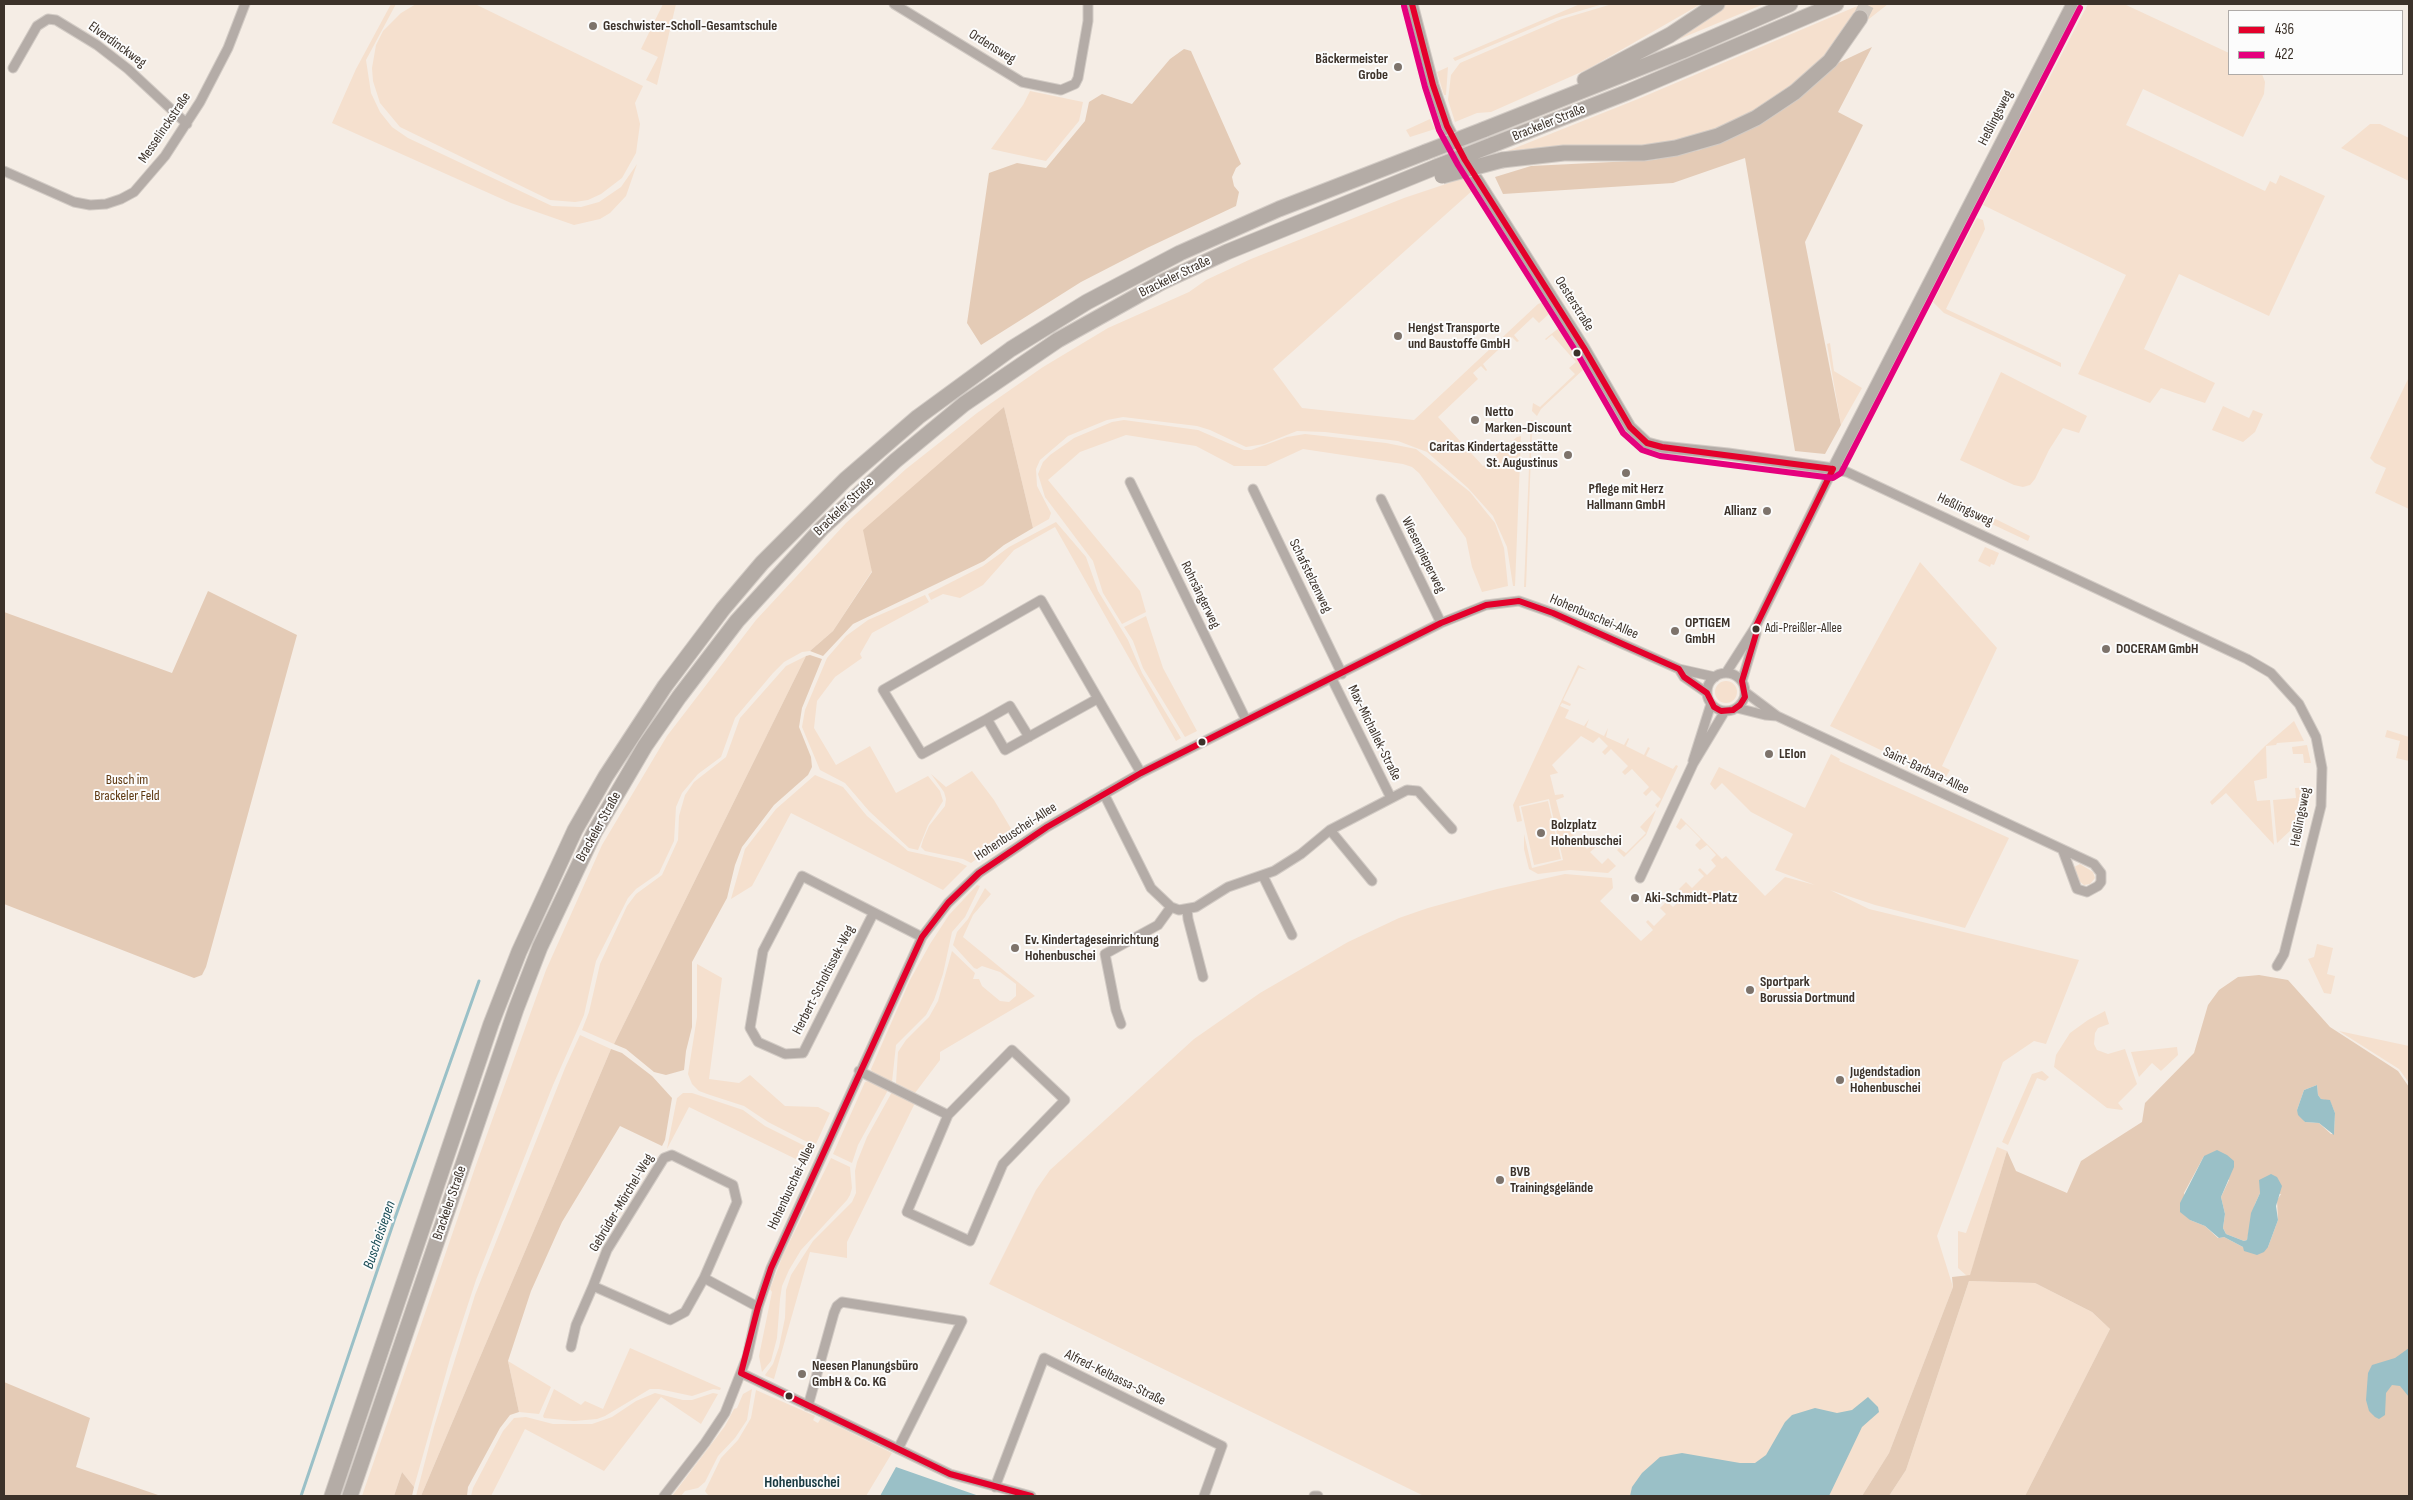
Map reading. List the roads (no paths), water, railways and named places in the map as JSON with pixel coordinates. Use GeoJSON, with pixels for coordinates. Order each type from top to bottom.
{"type":"FeatureCollection","features":[{"type":"Feature","properties":{"kind":"highway"},"geometry":{"type":"LineString","coordinates":[[1503,122],[1644,50],[1717,4]]}},
{"type":"Feature","properties":{"kind":"highway","name":"Brackeler Straße"},"geometry":{"type":"LineString","coordinates":[[332,1496],[491,1024],[519,952],[575,830],[606,776],[665,686],[723,609],[762,563],[845,480],[925,412],[1010,348],[1087,302],[1180,253],[1279,210],[1673,54],[1790,4]]}},
{"type":"Feature","properties":{"kind":"highway","name":"Brackeler Straße"},"geometry":{"type":"LineString","coordinates":[[350,1496],[516,1009],[540,947],[594,833],[622,784],[667,713],[713,651],[776,575],[858,493],[929,431],[1020,364],[1097,317],[1162,282],[1227,252],[1366,195],[1439,172],[1492,145],[1682,69],[1836,4]]}},
{"type":"Feature","properties":{"kind":"highway"},"geometry":{"type":"LineString","coordinates":[[1439,172],[1502,160],[1564,153],[1643,153],[1676,148],[1718,136],[1756,118],[1795,92],[1830,61],[1860,18]]}},
{"type":"Feature","properties":{"kind":"street","name":"Messelinckstraße"},"geometry":{"type":"LineString","coordinates":[[4,171],[74,202],[90,205],[106,204],[134,192],[165,156],[187,124],[228,48],[246,4]]}},
{"type":"Feature","properties":{"kind":"street","name":"Ordensweg"},"geometry":{"type":"LineString","coordinates":[[894,4],[1027,84],[1061,90],[1075,84],[1078,78],[1088,22],[1088,4]]}},
{"type":"Feature","properties":{"kind":"street","name":"Oesterstraße"},"geometry":{"type":"LineString","coordinates":[[1412,4],[1433,85],[1447,126],[1465,160],[1584,348],[1630,427],[1647,443],[1662,448],[1728,454],[1833,469]]}},
{"type":"Feature","properties":{"kind":"street","name":"Heßlingsweg"},"geometry":{"type":"LineString","coordinates":[[2072,4],[1833,469],[1847,472],[2232,651],[2271,673],[2291,693],[2306,714],[2316,737],[2322,768],[2322,786],[2316,825],[2286,948],[2278,966]]}},
{"type":"Feature","properties":{"kind":"street","name":"Elverdinckweg"},"geometry":{"type":"LineString","coordinates":[[13,68],[37,26],[48,19],[56,20],[128,68],[187,124]]}},
{"type":"Feature","properties":{"kind":"street"},"geometry":{"type":"LineString","coordinates":[[1726,673],[1756,626],[1833,469]]}},
{"type":"Feature","properties":{"kind":"street","name":"Rohrsängerweg"},"geometry":{"type":"LineString","coordinates":[[1130,482],[1246,720]]}},
{"type":"Feature","properties":{"kind":"street","name":"Schafstelzenweg"},"geometry":{"type":"LineString","coordinates":[[1252,490],[1342,674]]}},
{"type":"Feature","properties":{"kind":"street","name":"Wiesenpieperweg"},"geometry":{"type":"LineString","coordinates":[[1380,499],[1441,623]]}},
{"type":"Feature","properties":{"kind":"street"},"geometry":{"type":"LineString","coordinates":[[1029,737],[1010,706],[922,754],[883,690],[1041,600],[1141,773]]}},
{"type":"Feature","properties":{"kind":"street","name":"Hohenbuschei-Allee"},"geometry":{"type":"LineString","coordinates":[[664,1496],[705,1443],[724,1413],[741,1373],[758,1307],[778,1250],[922,938],[948,903],[979,873],[1040,832],[1141,773],[1441,623],[1486,605],[1519,601],[1553,613],[1679,670],[1715,676]]}},
{"type":"Feature","properties":{"kind":"street"},"geometry":{"type":"LineString","coordinates":[[1742,681],[1756,634],[1756,626]]}},
{"type":"Feature","properties":{"kind":"street","name":"Hohenbuschei-Allee"},"geometry":{"type":"LineString","coordinates":[[1679,670],[1684,677],[1707,693]]}},
{"type":"Feature","properties":{"kind":"street"},"geometry":{"type":"LineString","coordinates":[[1726,673],[1738,677],[1742,681],[1745,692],[1743,701],[1737,708],[1725,711],[1717,709],[1711,704],[1707,693],[1715,676],[1726,673]]}},
{"type":"Feature","properties":{"kind":"street","name":"Max-Michallek-Straße"},"geometry":{"type":"LineString","coordinates":[[1332,679],[1391,798]]}},
{"type":"Feature","properties":{"kind":"street","name":"Saint-Barbara-Allee"},"geometry":{"type":"LineString","coordinates":[[1745,692],[1777,716],[2094,864],[2099,869],[2101,882],[2098,886],[2087,892],[2077,889],[2063,851]]}},
{"type":"Feature","properties":{"kind":"street"},"geometry":{"type":"LineString","coordinates":[[987,719],[1005,750],[1097,699]]}},
{"type":"Feature","properties":{"kind":"street"},"geometry":{"type":"LineString","coordinates":[[1693,764],[1693,756],[1711,704]]}},
{"type":"Feature","properties":{"kind":"street","name":"Saint-Barbara-Allee"},"geometry":{"type":"LineString","coordinates":[[1737,708],[1777,716]]}},
{"type":"Feature","properties":{"kind":"street"},"geometry":{"type":"LineString","coordinates":[[1640,878],[1693,764],[1725,711]]}},
{"type":"Feature","properties":{"kind":"street","name":"Max-Michallek-Straße"},"geometry":{"type":"LineString","coordinates":[[1187,909],[1204,903],[1228,886],[1263,876],[1301,854],[1330,830],[1407,790],[1418,792],[1452,829]]}},
{"type":"Feature","properties":{"kind":"street"},"geometry":{"type":"LineString","coordinates":[[1104,794],[1151,888],[1171,907],[1187,909],[1203,977]]}},
{"type":"Feature","properties":{"kind":"street"},"geometry":{"type":"LineString","coordinates":[[1330,830],[1372,881]]}},
{"type":"Feature","properties":{"kind":"street","name":"Herbert-Scholtissek-Weg"},"geometry":{"type":"LineString","coordinates":[[873,914],[803,1053],[784,1054],[758,1042],[750,1028],[763,951],[802,876],[922,938]]}},
{"type":"Feature","properties":{"kind":"street"},"geometry":{"type":"LineString","coordinates":[[1263,876],[1292,935]]}},
{"type":"Feature","properties":{"kind":"street"},"geometry":{"type":"LineString","coordinates":[[1121,1024],[1116,1010],[1105,954],[1158,925],[1171,907]]}},
{"type":"Feature","properties":{"kind":"street"},"geometry":{"type":"LineString","coordinates":[[1012,1050],[1065,1100],[1003,1164],[970,1241],[907,1212],[948,1115],[1012,1050]]}},
{"type":"Feature","properties":{"kind":"street"},"geometry":{"type":"LineString","coordinates":[[859,1071],[948,1115]]}},
{"type":"Feature","properties":{"kind":"street","name":"Gebrüder-Mörchel-Weg"},"geometry":{"type":"LineString","coordinates":[[571,1347],[576,1325],[612,1242],[664,1158],[672,1155],[732,1185],[738,1202],[704,1278],[685,1312],[670,1320],[593,1286]]}},
{"type":"Feature","properties":{"kind":"street"},"geometry":{"type":"LineString","coordinates":[[704,1278],[758,1307]]}},
{"type":"Feature","properties":{"kind":"street"},"geometry":{"type":"LineString","coordinates":[[808,1406],[834,1313],[837,1306],[842,1302],[962,1321],[898,1449]]}},
{"type":"Feature","properties":{"kind":"street","name":"Alfred-Kelbassa-Straße"},"geometry":{"type":"LineString","coordinates":[[995,1487],[1044,1358],[1222,1446],[1204,1496]]}},
{"type":"Feature","properties":{"kind":"street"},"geometry":{"type":"LineString","coordinates":[[741,1373],[950,1474],[1031,1496]]}},
{"type":"Feature","properties":{"kind":"water"},"geometry":{"type":"Polygon","coordinates":[[[2317,1085],[2318,1095],[2321,1099],[2330,1100],[2335,1113],[2334,1135],[2319,1123],[2305,1122],[2298,1115],[2297,1110],[2304,1090],[2317,1085]]]}},
{"type":"Feature","properties":{"kind":"water"},"geometry":{"type":"Polygon","coordinates":[[[2217,1150],[2234,1161],[2234,1167],[2221,1197],[2225,1214],[2223,1228],[2226,1234],[2244,1241],[2247,1240],[2251,1213],[2260,1193],[2259,1180],[2271,1174],[2277,1177],[2282,1186],[2276,1206],[2278,1220],[2268,1247],[2264,1252],[2257,1255],[2244,1251],[2243,1247],[2224,1237],[2219,1238],[2205,1226],[2190,1220],[2180,1212],[2180,1203],[2204,1156],[2217,1150]]]}},
{"type":"Feature","properties":{"kind":"water"},"geometry":{"type":"Polygon","coordinates":[[[2409,1348],[2409,1397],[2400,1386],[2392,1385],[2386,1393],[2385,1415],[2379,1419],[2369,1411],[2366,1400],[2368,1373],[2372,1365],[2395,1358],[2409,1348]]]}},
{"type":"Feature","properties":{"kind":"water"},"geometry":{"type":"Polygon","coordinates":[[[1868,1397],[1878,1407],[1879,1412],[1862,1427],[1829,1496],[1630,1496],[1632,1487],[1642,1473],[1660,1457],[1682,1453],[1740,1463],[1755,1463],[1766,1455],[1785,1422],[1792,1415],[1815,1408],[1837,1413],[1852,1410],[1868,1397]]]}},
{"type":"Feature","properties":{"kind":"water"},"geometry":{"type":"Polygon","coordinates":[[[896,1467],[979,1496],[880,1496],[896,1467]]]}},
{"type":"Feature","properties":{"kind":"waterway","name":"Buscheisiepen"},"geometry":{"type":"LineString","coordinates":[[301,1496],[395,1218],[479,981]]}},
{"type":"Feature","properties":{"kind":"tunnel"},"geometry":{"type":"LineString","coordinates":[[1860,18],[1867,4]]}},
{"type":"Feature","properties":{"kind":"place","name":"Geschwister-Scholl-Gesamtschule"},"geometry":{"type":"Point","coordinates":[593,26]}},
{"type":"Feature","properties":{"kind":"place","name":"Bäckermeister Grobe"},"geometry":{"type":"Point","coordinates":[1398,67]}},
{"type":"Feature","properties":{"kind":"place","name":"Hengst Transporte und Baustoffe GmbH"},"geometry":{"type":"Point","coordinates":[1398,336]}},
{"type":"Feature","properties":{"kind":"place","name":"Netto Marken-Discount"},"geometry":{"type":"Point","coordinates":[1475,420]}},
{"type":"Feature","properties":{"kind":"place","name":"Caritas Kindertagesstätte St. Augustinus"},"geometry":{"type":"Point","coordinates":[1568,455]}},
{"type":"Feature","properties":{"kind":"place","name":"Pflege mit Herz Hallmann GmbH"},"geometry":{"type":"Point","coordinates":[1626,473]}},
{"type":"Feature","properties":{"kind":"place","name":"Allianz"},"geometry":{"type":"Point","coordinates":[1767,511]}},
{"type":"Feature","properties":{"kind":"place","name":"Adi-Preißler-Allee"},"geometry":{"type":"Point","coordinates":[1756,629]}},
{"type":"Feature","properties":{"kind":"place","name":"OPTIGEM GmbH"},"geometry":{"type":"Point","coordinates":[1675,631]}},
{"type":"Feature","properties":{"kind":"place","name":"DOCERAM GmbH"},"geometry":{"type":"Point","coordinates":[2106,649]}},
{"type":"Feature","properties":{"kind":"place","name":"LEIon"},"geometry":{"type":"Point","coordinates":[1769,754]}},
{"type":"Feature","properties":{"kind":"place","name":"Bolzplatz Hohenbuschei"},"geometry":{"type":"Point","coordinates":[1541,833]}},
{"type":"Feature","properties":{"kind":"place","name":"Aki-Schmidt-Platz"},"geometry":{"type":"Point","coordinates":[1635,898]}},
{"type":"Feature","properties":{"kind":"place","name":"Ev. Kindertageseinrichtung Hohenbuschei"},"geometry":{"type":"Point","coordinates":[1015,948]}},
{"type":"Feature","properties":{"kind":"place","name":"Sportpark Borussia Dortmund"},"geometry":{"type":"Point","coordinates":[1750,990]}},
{"type":"Feature","properties":{"kind":"place","name":"Jugendstadion Hohenbuschei"},"geometry":{"type":"Point","coordinates":[1840,1080]}},
{"type":"Feature","properties":{"kind":"place","name":"BVB Trainingsgelände"},"geometry":{"type":"Point","coordinates":[1500,1180]}},
{"type":"Feature","properties":{"kind":"place","name":"Neesen Planungsbüro GmbH & Co. KG"},"geometry":{"type":"Point","coordinates":[802,1374]}},
{"type":"Feature","properties":{"kind":"district","name":"Hohenbuschei"},"geometry":{"type":"Point","coordinates":[802,1483]}},
{"type":"Feature","properties":{"kind":"park label","name":"Busch im Brackeler Feld"},"geometry":{"type":"Point","coordinates":[127,788]}}]}
